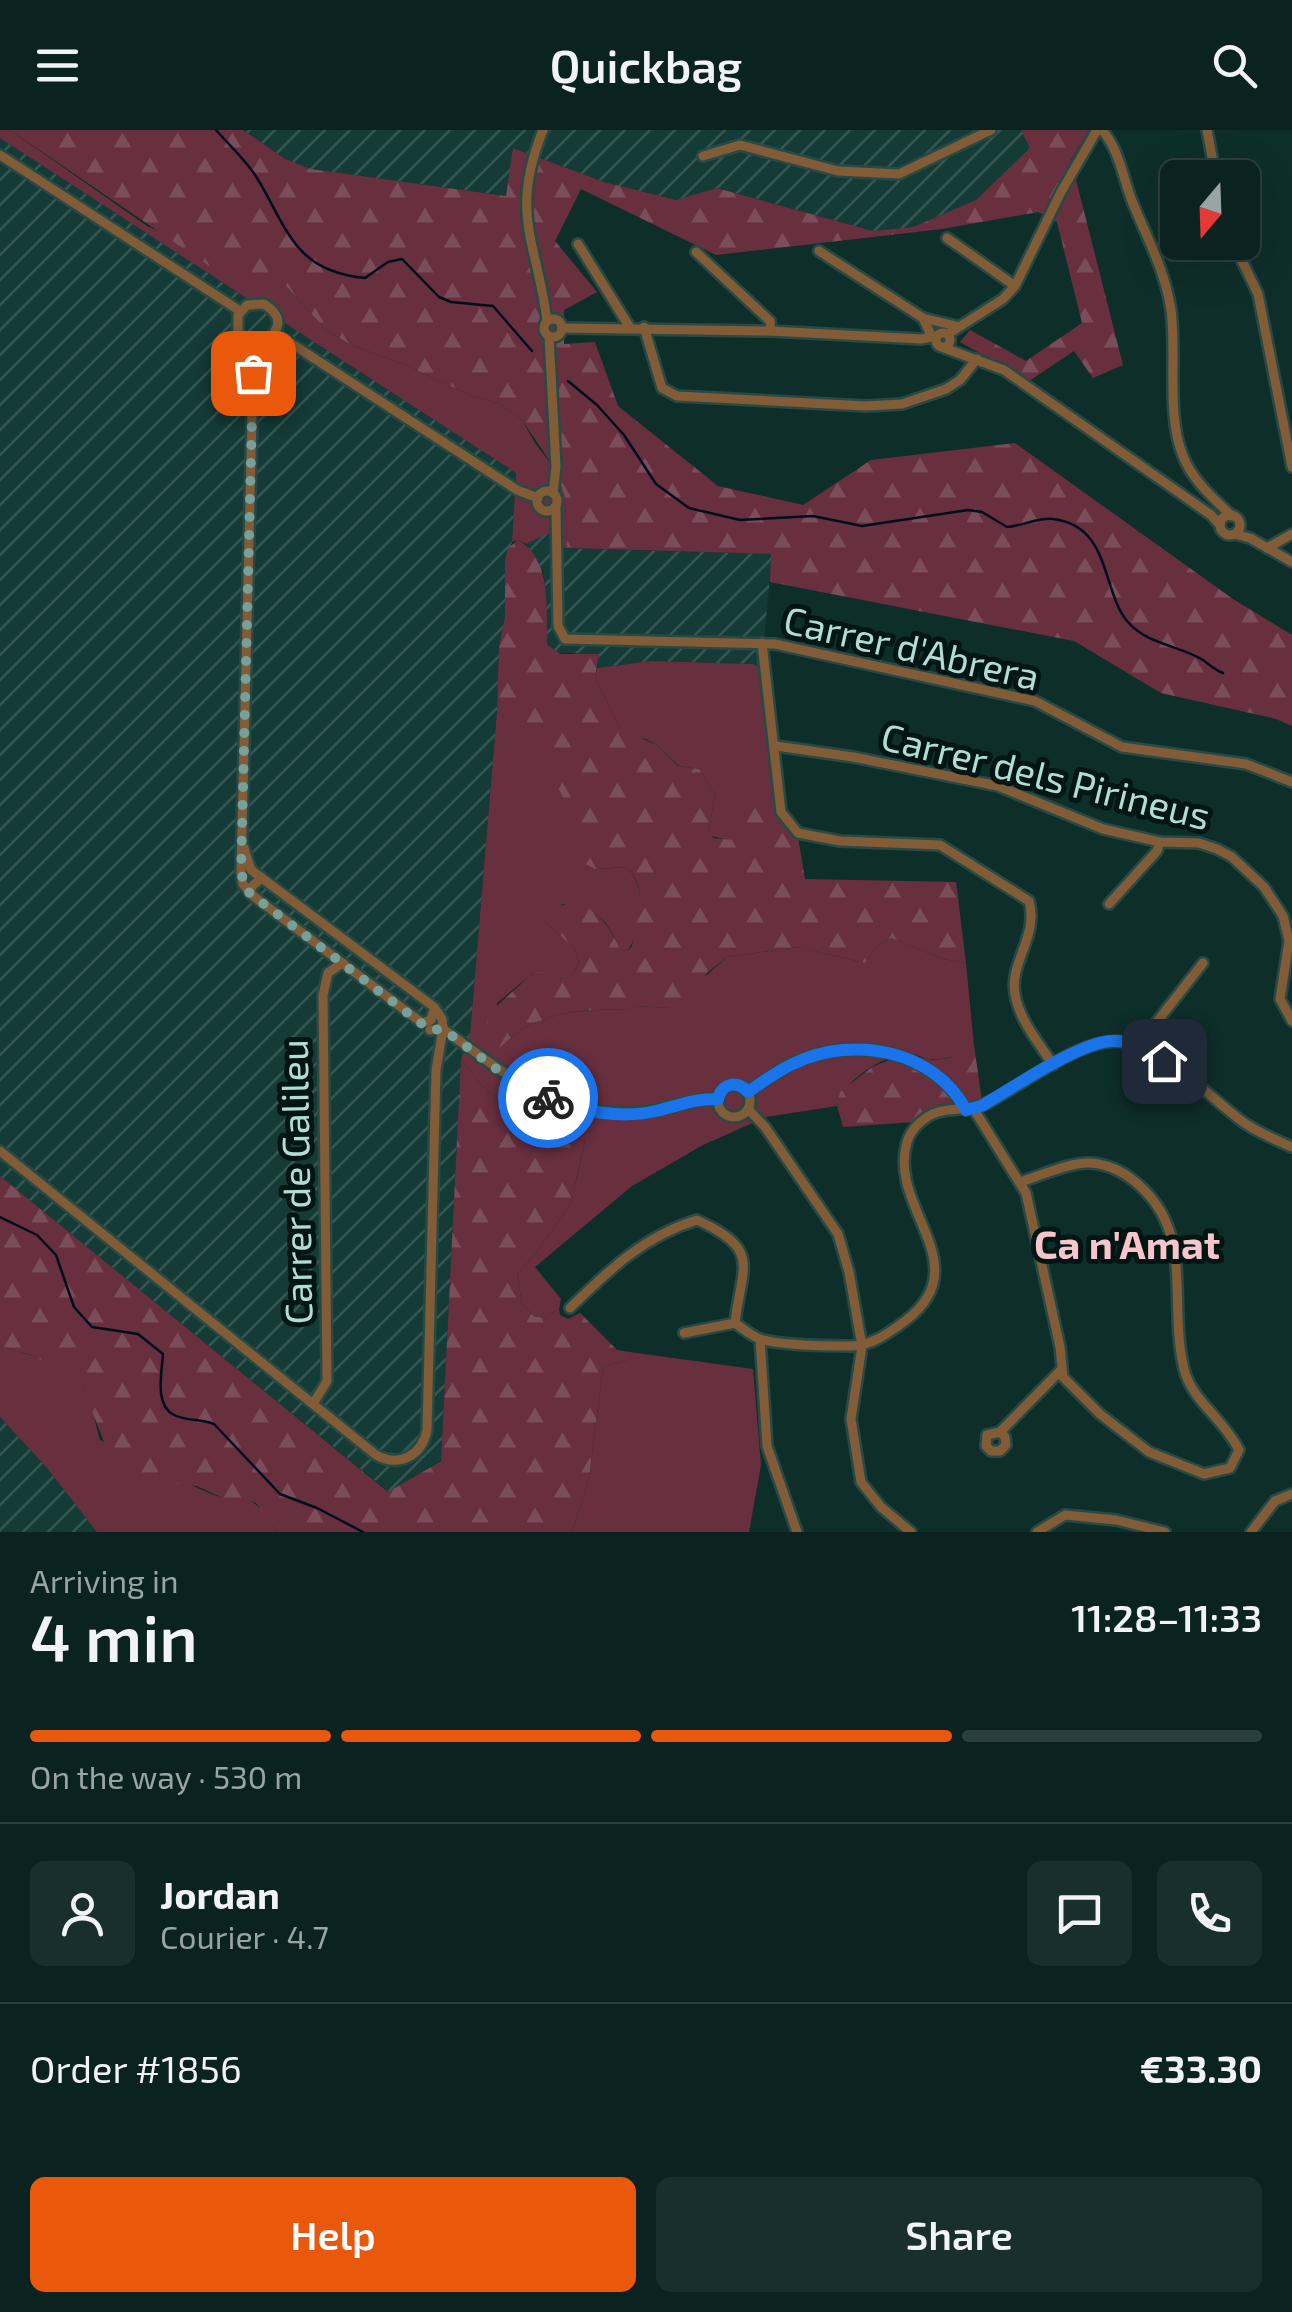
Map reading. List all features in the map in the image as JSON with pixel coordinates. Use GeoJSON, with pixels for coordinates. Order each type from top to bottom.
{"type":"FeatureCollection","features":[{"type":"Feature","properties":{"kind":"street"},"geometry":{"type":"LineString","coordinates":[[539,503],[550,492],[556,467],[554,328],[524,210],[528,172],[543,130]]}},
{"type":"Feature","properties":{"kind":"street"},"geometry":{"type":"LineString","coordinates":[[703,156],[740,145],[838,171],[899,174],[992,130]]}},
{"type":"Feature","properties":{"kind":"street"},"geometry":{"type":"LineString","coordinates":[[554,328],[629,326],[941,338],[1015,286],[1061,192],[1100,130],[1114,148],[1132,201],[1164,269],[1172,313],[1176,427],[1183,456],[1226,519],[1292,562]]}},
{"type":"Feature","properties":{"kind":"street"},"geometry":{"type":"LineString","coordinates":[[1207,130],[1213,160]]}},
{"type":"Feature","properties":{"kind":"street"},"geometry":{"type":"LineString","coordinates":[[0,155],[240,311]]}},
{"type":"Feature","properties":{"kind":"street"},"geometry":{"type":"LineString","coordinates":[[946,238],[1015,286]]}},
{"type":"Feature","properties":{"kind":"street"},"geometry":{"type":"LineString","coordinates":[[578,244],[629,326]]}},
{"type":"Feature","properties":{"kind":"street"},"geometry":{"type":"LineString","coordinates":[[819,251],[923,318],[958,352],[1004,370],[1211,515],[1226,519]]}},
{"type":"Feature","properties":{"kind":"street"},"geometry":{"type":"LineString","coordinates":[[696,252],[770,322],[770,330]]}},
{"type":"Feature","properties":{"kind":"street"},"geometry":{"type":"LineString","coordinates":[[1242,260],[1258,294],[1292,466]]}},
{"type":"Feature","properties":{"kind":"street"},"geometry":{"type":"LineString","coordinates":[[253,373],[259,349],[275,333],[276,316],[268,306],[251,303],[240,311],[237,328],[248,342],[253,373],[242,878],[251,894],[426,1027],[438,1048]]}},
{"type":"Feature","properties":{"kind":"street"},"geometry":{"type":"LineString","coordinates":[[923,318],[941,338]]}},
{"type":"Feature","properties":{"kind":"street"},"geometry":{"type":"LineString","coordinates":[[644,327],[662,388],[677,396],[866,406],[902,404],[946,389],[960,380],[977,359]]}},
{"type":"Feature","properties":{"kind":"street"},"geometry":{"type":"LineString","coordinates":[[275,333],[548,512],[556,507]]}},
{"type":"Feature","properties":{"kind":"street"},"geometry":{"type":"LineString","coordinates":[[248,342],[265,342]]}},
{"type":"Feature","properties":{"kind":"street"},"geometry":{"type":"LineString","coordinates":[[550,492],[558,501],[556,543]]}},
{"type":"Feature","properties":{"kind":"street"},"geometry":{"type":"LineString","coordinates":[[539,503],[556,543]]}},
{"type":"Feature","properties":{"kind":"street"},"geometry":{"type":"LineString","coordinates":[[1226,519],[1225,534],[1237,529]]}},
{"type":"Feature","properties":{"kind":"street"},"geometry":{"type":"LineString","coordinates":[[1267,548],[1292,534]]}},
{"type":"Feature","properties":{"kind":"street","name":"Carrer d'Abrera"},"geometry":{"type":"LineString","coordinates":[[556,543],[558,626],[566,640],[762,643],[1035,701],[1122,747],[1246,764],[1292,782]]}},
{"type":"Feature","properties":{"kind":"street"},"geometry":{"type":"LineString","coordinates":[[762,643],[781,812],[798,832],[840,841],[940,845],[1029,901],[1034,918],[1014,992],[1027,1025],[1053,1066]]}},
{"type":"Feature","properties":{"kind":"street","name":"Carrer dels Pirineus"},"geometry":{"type":"LineString","coordinates":[[776,746],[998,786],[1103,829],[1217,849],[1232,857],[1264,887],[1283,916],[1289,941],[1280,999],[1292,1021]]}},
{"type":"Feature","properties":{"kind":"street"},"geometry":{"type":"LineString","coordinates":[[1109,904],[1157,851],[1160,842]]}},
{"type":"Feature","properties":{"kind":"street"},"geometry":{"type":"LineString","coordinates":[[0,1151],[376,1455],[400,1461],[414,1454],[424,1441],[427,1426],[442,1020],[434,1007],[262,878],[248,865],[244,848]]}},
{"type":"Feature","properties":{"kind":"street"},"geometry":{"type":"LineString","coordinates":[[251,894],[254,882],[262,878]]}},
{"type":"Feature","properties":{"kind":"street","name":"Carrer de Galileu"},"geometry":{"type":"LineString","coordinates":[[313,1404],[327,1380],[323,995],[326,976],[342,963]]}},
{"type":"Feature","properties":{"kind":"street"},"geometry":{"type":"LineString","coordinates":[[1142,1048],[1152,1028],[1203,963]]}},
{"type":"Feature","properties":{"kind":"street"},"geometry":{"type":"LineString","coordinates":[[426,1027],[434,1017],[434,1007]]}},
{"type":"Feature","properties":{"kind":"street"},"geometry":{"type":"LineString","coordinates":[[426,1027],[443,1029],[514,1082],[564,1105],[588,1111],[636,1113],[699,1098],[718,1099]]}},
{"type":"Feature","properties":{"kind":"street"},"geometry":{"type":"LineString","coordinates":[[684,1333],[734,1323],[760,1339],[862,1346],[894,1330],[924,1307],[936,1271],[932,1244],[906,1186],[903,1158],[908,1136],[919,1123],[938,1112],[969,1109],[1084,1048],[1112,1040],[1142,1048],[1242,1122],[1292,1147]]}},
{"type":"Feature","properties":{"kind":"street"},"geometry":{"type":"LineString","coordinates":[[748,1092],[806,1058],[835,1050],[890,1053],[925,1067],[948,1084],[1026,1193],[1060,1347],[1063,1378],[1100,1414],[1150,1452],[1204,1474],[1230,1468],[1239,1450],[1228,1428],[1191,1390],[1183,1366],[1174,1253],[1167,1222],[1152,1194],[1118,1170],[1088,1162],[1020,1182]]}},
{"type":"Feature","properties":{"kind":"street"},"geometry":{"type":"LineString","coordinates":[[748,1109],[740,1116],[729,1116],[720,1110],[718,1099],[722,1090],[730,1084],[748,1092],[748,1109],[838,1234],[862,1346],[851,1419],[861,1482],[881,1507],[911,1532]]}},
{"type":"Feature","properties":{"kind":"street"},"geometry":{"type":"LineString","coordinates":[[570,1308],[622,1258],[653,1236],[697,1220],[726,1235],[738,1248],[746,1270],[734,1323]]}},
{"type":"Feature","properties":{"kind":"street"},"geometry":{"type":"LineString","coordinates":[[760,1339],[767,1446],[797,1532]]}},
{"type":"Feature","properties":{"kind":"street"},"geometry":{"type":"LineString","coordinates":[[1000,1432],[1062,1369]]}},
{"type":"Feature","properties":{"kind":"street"},"geometry":{"type":"LineString","coordinates":[[1251,1532],[1275,1501],[1292,1494]]}},
{"type":"Feature","properties":{"kind":"street"},"geometry":{"type":"LineString","coordinates":[[1037,1532],[1065,1516],[1116,1520],[1165,1532]]}},
{"type":"Feature","properties":{"kind":"shaded area"},"geometry":{"type":"Polygon","coordinates":[[[243,130],[1021,130],[1031,148],[976,200],[913,227],[873,231],[718,188],[676,200],[604,182],[514,148],[507,196],[311,169],[285,159],[243,130]]]}},
{"type":"Feature","properties":{"kind":"shaded area"},"geometry":{"type":"Polygon","coordinates":[[[0,138],[516,473],[512,542],[505,560],[505,618],[499,647],[470,1035],[461,1059],[441,1460],[389,1492],[0,1176],[0,138]]]}},
{"type":"Feature","properties":{"kind":"shaded area"},"geometry":{"type":"Polygon","coordinates":[[[549,532],[552,548],[772,554],[758,667],[651,661],[597,668],[599,655],[554,652],[547,645],[544,573],[526,544],[549,532]]]}},
{"type":"Feature","properties":{"kind":"shaded area"},"geometry":{"type":"Polygon","coordinates":[[[0,1417],[47,1468],[97,1532],[0,1532],[0,1417]]]}},
{"type":"Feature","properties":{"kind":"green space"},"geometry":{"type":"Polygon","coordinates":[[[0,130],[10,130],[147,226],[286,286],[326,330],[351,345],[472,396],[498,403],[522,420],[556,470],[565,498],[567,548],[551,548],[549,533],[526,544],[512,542],[516,473],[0,138],[0,130]]]}},
{"type":"Feature","properties":{"kind":"green space"},"geometry":{"type":"Polygon","coordinates":[[[10,130],[243,130],[285,159],[311,169],[506,196],[513,148],[604,182],[676,200],[717,188],[873,231],[913,227],[976,200],[1030,148],[1021,130],[1089,130],[1071,160],[1123,365],[1093,378],[1074,351],[1029,381],[960,342],[970,330],[1026,361],[1082,323],[1057,222],[1038,212],[942,229],[716,255],[581,189],[555,241],[597,292],[564,310],[564,344],[595,342],[618,406],[718,486],[803,505],[871,460],[1015,443],[1233,599],[1292,635],[1292,726],[1161,693],[1074,641],[770,582],[771,554],[567,548],[565,498],[556,470],[522,420],[498,403],[472,396],[351,345],[326,330],[286,286],[260,276],[234,283],[10,130]]]}},
{"type":"Feature","properties":{"kind":"green space"},"geometry":{"type":"Polygon","coordinates":[[[518,540],[537,560],[542,573],[547,645],[561,654],[599,654],[595,677],[620,729],[657,745],[678,766],[699,769],[715,794],[709,829],[713,838],[733,840],[767,785],[775,787],[782,824],[798,837],[805,879],[956,882],[966,963],[943,959],[891,938],[877,946],[865,963],[798,947],[727,957],[707,973],[694,1000],[670,1008],[635,1006],[560,1014],[529,1026],[501,1047],[492,1046],[488,1019],[498,1005],[534,973],[564,979],[573,974],[579,963],[575,949],[545,922],[547,912],[560,906],[582,905],[600,918],[620,949],[627,951],[632,946],[640,904],[638,884],[626,867],[595,869],[586,864],[583,840],[548,766],[528,738],[497,711],[499,647],[505,617],[505,560],[508,548],[518,540]]]}},
{"type":"Feature","properties":{"kind":"green space"},"geometry":{"type":"Polygon","coordinates":[[[651,661],[758,667],[775,787],[767,786],[733,841],[711,836],[715,794],[699,769],[679,766],[657,745],[620,729],[595,677],[597,668],[651,661]]]}},
{"type":"Feature","properties":{"kind":"green space"},"geometry":{"type":"Polygon","coordinates":[[[497,711],[527,737],[550,767],[599,869],[626,867],[633,875],[641,908],[637,932],[627,951],[620,949],[599,916],[562,904],[545,922],[575,949],[579,963],[573,974],[564,979],[533,973],[497,1003],[501,1047],[529,1026],[560,1014],[635,1006],[670,1008],[727,957],[798,947],[865,963],[877,946],[891,938],[943,959],[966,963],[974,1045],[947,1058],[908,1054],[884,1060],[854,1080],[837,1106],[766,1117],[703,1145],[632,1186],[535,1267],[561,1299],[559,1309],[535,1317],[522,1304],[517,1274],[571,1203],[585,1141],[505,1105],[477,1081],[461,1059],[470,1035],[497,711]]]}},
{"type":"Feature","properties":{"kind":"green space"},"geometry":{"type":"Polygon","coordinates":[[[974,1045],[982,1101],[923,1116],[914,1122],[843,1127],[837,1106],[840,1092],[872,1067],[904,1054],[933,1060],[950,1058],[974,1045]]]}},
{"type":"Feature","properties":{"kind":"green space"},"geometry":{"type":"Polygon","coordinates":[[[461,1059],[477,1081],[506,1105],[585,1140],[571,1203],[517,1274],[522,1304],[535,1317],[559,1309],[560,1315],[568,1319],[580,1313],[617,1350],[637,1353],[628,1360],[603,1367],[589,1478],[572,1532],[277,1532],[256,1503],[225,1499],[197,1486],[149,1481],[133,1475],[108,1453],[83,1387],[58,1368],[0,1346],[0,1176],[388,1492],[441,1461],[461,1059]]]}},
{"type":"Feature","properties":{"kind":"green space"},"geometry":{"type":"Polygon","coordinates":[[[0,1346],[44,1360],[73,1377],[88,1397],[100,1440],[214,1495],[252,1502],[277,1532],[97,1532],[47,1468],[0,1417],[0,1346]]]}},
{"type":"Feature","properties":{"kind":"green space"},"geometry":{"type":"Polygon","coordinates":[[[637,1353],[753,1369],[761,1465],[749,1532],[572,1532],[589,1478],[603,1367],[628,1360],[637,1353]]]}},
{"type":"Feature","properties":{"kind":"waterway"},"geometry":{"type":"LineString","coordinates":[[216,130],[253,171],[286,230],[308,257],[341,274],[365,278],[388,262],[402,259],[439,297],[493,306],[532,351]]}},
{"type":"Feature","properties":{"kind":"waterway"},"geometry":{"type":"LineString","coordinates":[[568,381],[624,435],[656,484],[689,508],[740,520],[813,516],[862,526],[968,510],[982,512],[1007,527],[1048,519],[1072,524],[1095,546],[1119,608],[1135,629],[1194,655],[1223,673]]}},
{"type":"Feature","properties":{"kind":"waterway"},"geometry":{"type":"LineString","coordinates":[[0,1217],[37,1235],[56,1255],[74,1307],[92,1327],[138,1334],[163,1354],[161,1396],[168,1410],[179,1417],[214,1424],[280,1494],[363,1532]]}},
{"type":"Feature","properties":{"kind":"way so far"},"geometry":{"type":"LineString","coordinates":[[253,373],[241,872],[246,890],[430,1030],[443,1029],[514,1082],[548,1098]]}},
{"type":"Feature","properties":{"kind":"district","name":"Ca n'Amat"},"geometry":{"type":"Point","coordinates":[1127,1243]}},
{"type":"Feature","properties":{"kind":"route"},"geometry":{"type":"LineString","coordinates":[[548,1098],[588,1111],[653,1112],[699,1098],[718,1099],[730,1084],[748,1092],[806,1058],[835,1050],[862,1049],[902,1056],[925,1067],[948,1084],[966,1110],[981,1106],[1084,1048],[1112,1040],[1134,1044],[1164,1061]]}}]}
